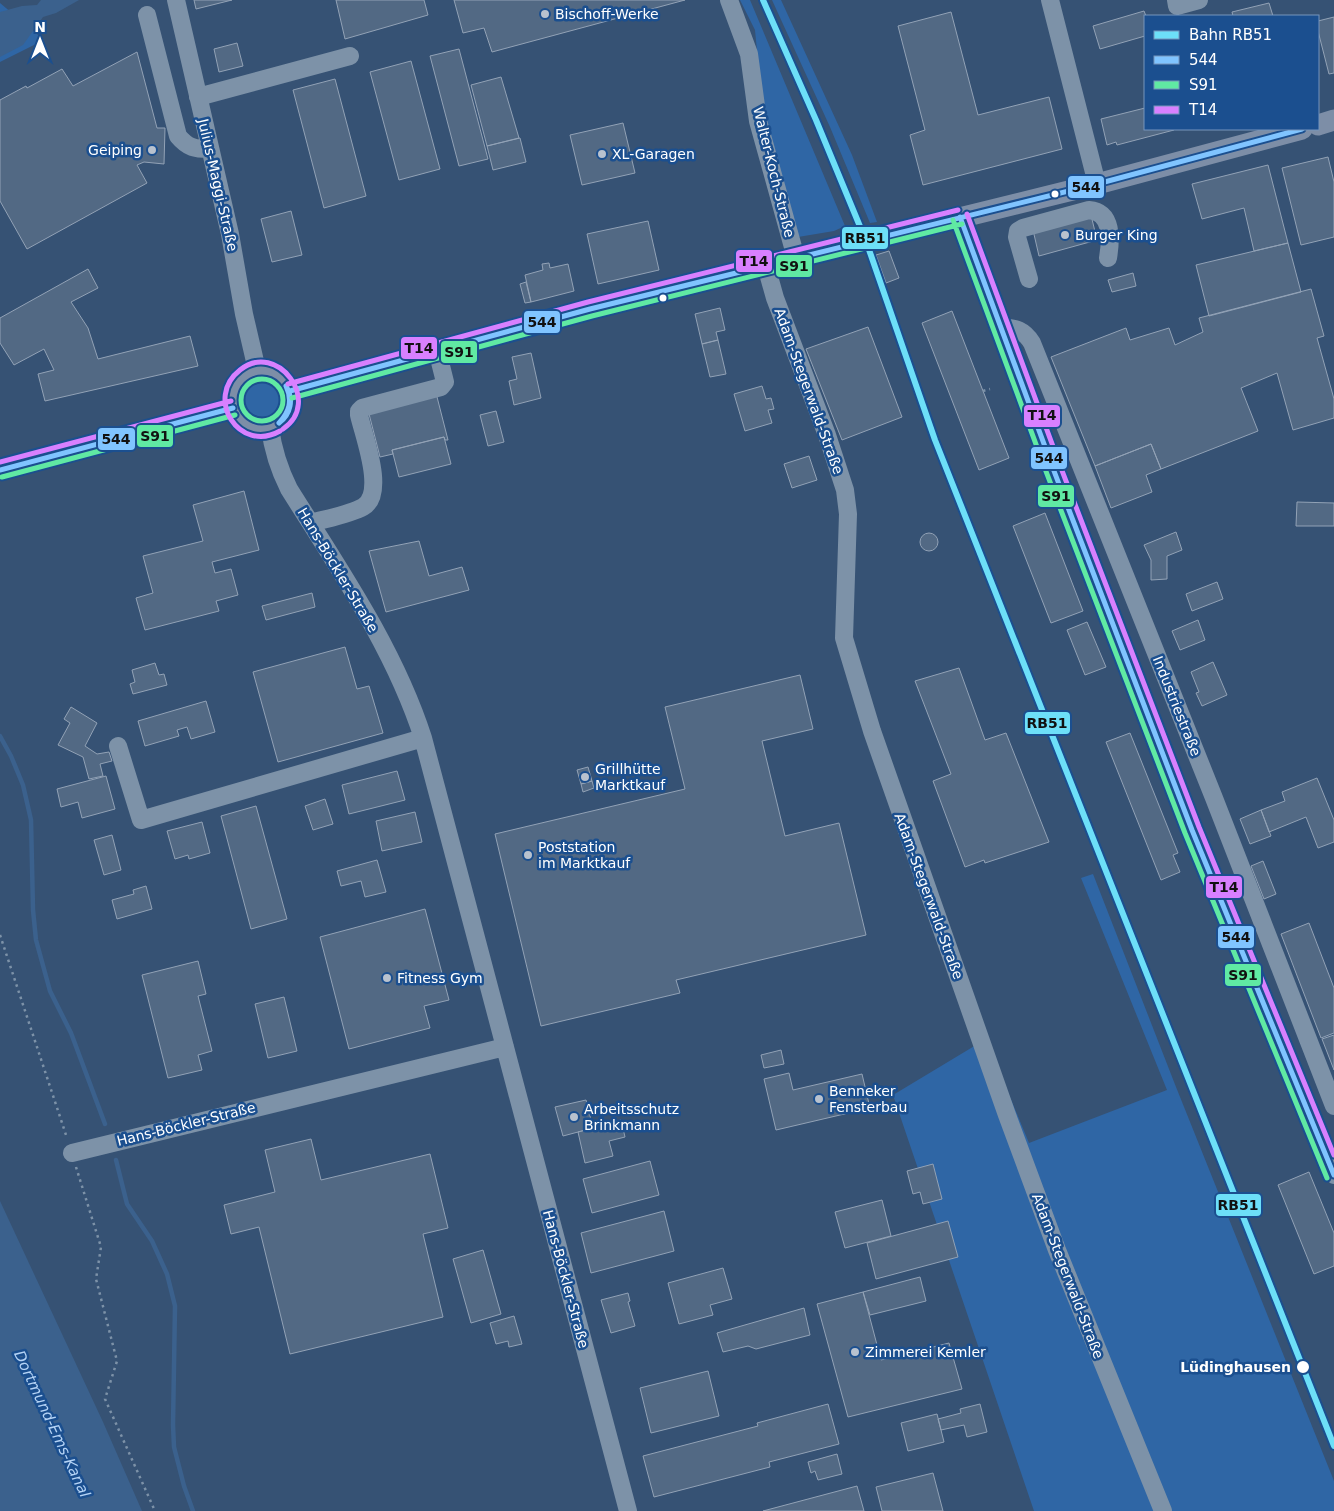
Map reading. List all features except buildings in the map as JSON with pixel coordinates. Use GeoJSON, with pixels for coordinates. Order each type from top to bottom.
{"type":"FeatureCollection","features":[{"type":"Feature","properties":{"kind":"main road"},"geometry":{"type":"LineString","coordinates":[[1319,125],[1334,120]]}},
{"type":"Feature","properties":{"kind":"main road"},"geometry":{"type":"LineString","coordinates":[[290,391],[590,309],[1097,184],[1298,130]]}},
{"type":"Feature","properties":{"kind":"main road"},"geometry":{"type":"LineString","coordinates":[[257,370],[277,375],[285,382],[290,391],[291,403],[288,414],[280,423],[270,428],[258,429],[246,425],[232,408],[232,394],[237,383],[246,375],[257,370]]}},
{"type":"Feature","properties":{"kind":"main road"},"geometry":{"type":"LineString","coordinates":[[0,470],[232,408]]}},
{"type":"Feature","properties":{"kind":"street","name":"Julius-Maggi-Straße"},"geometry":{"type":"LineString","coordinates":[[176,0],[230,234],[244,314],[257,370]]}},
{"type":"Feature","properties":{"kind":"street","name":"Walter-Koch-Straße"},"geometry":{"type":"LineString","coordinates":[[729,0],[749,54],[758,121],[796,258]]}},
{"type":"Feature","properties":{"kind":"street"},"geometry":{"type":"LineString","coordinates":[[1050,0],[1097,184]]}},
{"type":"Feature","properties":{"kind":"street"},"geometry":{"type":"LineString","coordinates":[[1176,0],[1177,6],[1199,0]]}},
{"type":"Feature","properties":{"kind":"street"},"geometry":{"type":"LineString","coordinates":[[147,15],[178,136],[185,145],[193,149],[210,148]]}},
{"type":"Feature","properties":{"kind":"street"},"geometry":{"type":"LineString","coordinates":[[198,97],[350,56]]}},
{"type":"Feature","properties":{"kind":"street"},"geometry":{"type":"LineString","coordinates":[[1029,279],[1017,237],[1018,231],[1089,210],[1097,211],[1106,219],[1111,242],[1108,258]]}},
{"type":"Feature","properties":{"kind":"street"},"geometry":{"type":"LineString","coordinates":[[960,218],[1054,471],[1192,830],[1334,1176]]}},
{"type":"Feature","properties":{"kind":"street","name":"Adam-Stegerwald-Straße"},"geometry":{"type":"LineString","coordinates":[[766,266],[775,298],[828,434],[845,490],[848,514],[844,638],[872,731],[1053,1241],[1163,1511]]}},
{"type":"Feature","properties":{"kind":"street","name":"Industriestraße"},"geometry":{"type":"LineString","coordinates":[[1000,327],[1016,328],[1026,334],[1032,343],[1214,798],[1334,1106]]}},
{"type":"Feature","properties":{"kind":"street"},"geometry":{"type":"LineString","coordinates":[[310,523],[362,508],[371,499],[374,481],[359,411],[362,408],[441,386],[445,382],[436,350]]}},
{"type":"Feature","properties":{"kind":"street","name":"Hans-Böckler-Straße"},"geometry":{"type":"LineString","coordinates":[[270,428],[273,452],[289,490],[367,613],[413,707],[628,1511]]}},
{"type":"Feature","properties":{"kind":"street"},"geometry":{"type":"LineString","coordinates":[[118,746],[141,820],[422,738]]}},
{"type":"Feature","properties":{"kind":"street","name":"Hans-Böckler-Straße"},"geometry":{"type":"LineString","coordinates":[[72,1152],[505,1047]]}},
{"type":"Feature","properties":{"kind":"path"},"geometry":{"type":"LineString","coordinates":[[983,391],[990,389]]}},
{"type":"Feature","properties":{"kind":"path"},"geometry":{"type":"LineString","coordinates":[[0,935],[72,1152],[101,1247],[96,1279],[117,1361],[105,1399],[154,1511]]}},
{"type":"Feature","properties":{"kind":"shaded area"},"geometry":{"type":"Polygon","coordinates":[[[740,0],[750,0],[845,226],[834,231],[798,237],[763,112],[755,30],[740,0]]]}},
{"type":"Feature","properties":{"kind":"shaded area"},"geometry":{"type":"Polygon","coordinates":[[[772,0],[781,0],[852,155],[877,222],[870,223],[830,127],[772,0]]]}},
{"type":"Feature","properties":{"kind":"shaded area"},"geometry":{"type":"Polygon","coordinates":[[[0,3],[44,40],[0,62],[0,3]]]}},
{"type":"Feature","properties":{"kind":"shaded area"},"geometry":{"type":"Polygon","coordinates":[[[263,379],[276,385],[282,398],[276,411],[263,417],[250,411],[244,398],[250,385],[263,379]]]}},
{"type":"Feature","properties":{"kind":"shaded area"},"geometry":{"type":"Polygon","coordinates":[[[1093,874],[1334,1481],[1334,1511],[1034,1511],[893,1095],[986,1039],[1029,1143],[1167,1090],[1081,878],[1093,874]]]}},
{"type":"Feature","properties":{"kind":"water"},"geometry":{"type":"Polygon","coordinates":[[[41,0],[79,0],[56,13],[43,17],[23,45],[0,57],[0,12],[22,6],[37,5],[41,0]]]}},
{"type":"Feature","properties":{"kind":"water","name":"Dortmund-Ems-Kanal"},"geometry":{"type":"Polygon","coordinates":[[[0,1201],[103,1422],[142,1511],[0,1511],[0,1201]]]}},
{"type":"Feature","properties":{"kind":"waterway"},"geometry":{"type":"LineString","coordinates":[[0,736],[23,785],[31,820],[33,910],[36,940],[50,991],[71,1033],[105,1124]]}},
{"type":"Feature","properties":{"kind":"waterway"},"geometry":{"type":"LineString","coordinates":[[116,1160],[127,1204],[152,1241],[167,1274],[175,1306],[174,1447],[184,1486],[193,1511]]}},
{"type":"Feature","properties":{"kind":"rail line","name":"RB51"},"geometry":{"type":"LineString","coordinates":[[763,0],[816,120],[866,241],[935,440],[1334,1446]]}},
{"type":"Feature","properties":{"kind":"transit line","name":"544"},"geometry":{"type":"LineString","coordinates":[[290,391],[590,309],[1097,184],[1298,130]]}},
{"type":"Feature","properties":{"kind":"transit line","name":"T14"},"geometry":{"type":"LineString","coordinates":[[288,384],[588,302],[958,210]]}},
{"type":"Feature","properties":{"kind":"transit line","name":"T14"},"geometry":{"type":"LineString","coordinates":[[967,214],[1061,468],[1199,827],[1334,1155]]}},
{"type":"Feature","properties":{"kind":"transit line","name":"544"},"geometry":{"type":"LineString","coordinates":[[960,217],[1054,471],[1192,830],[1334,1175]]}},
{"type":"Feature","properties":{"kind":"transit line","name":"S91"},"geometry":{"type":"LineString","coordinates":[[953,220],[1047,474],[1185,833],[1327,1178]]}},
{"type":"Feature","properties":{"kind":"transit line","name":"S91"},"geometry":{"type":"LineString","coordinates":[[292,398],[592,316],[962,224]]}},
{"type":"Feature","properties":{"kind":"transit line","name":"T14"},"geometry":{"type":"LineString","coordinates":[[280,431],[265,436],[251,435],[240,429],[231,420],[226,408],[225,395],[230,382],[240,370],[254,363],[268,363],[280,368],[290,378],[297,391],[298,404],[294,417],[283,429]]}},
{"type":"Feature","properties":{"kind":"transit line","name":"S91"},"geometry":{"type":"LineString","coordinates":[[266,379],[274,382],[280,388],[283,400],[280,412],[274,418],[258,421],[250,418],[244,412],[241,396],[244,388],[250,382],[266,379]]}},
{"type":"Feature","properties":{"kind":"transit line","name":"544"},"geometry":{"type":"LineString","coordinates":[[279,423],[289,406],[286,386]]}},
{"type":"Feature","properties":{"kind":"transit line","name":"544"},"geometry":{"type":"LineString","coordinates":[[279,423],[289,411],[290,406],[290,396],[286,386]]}},
{"type":"Feature","properties":{"kind":"transit line","name":"T14"},"geometry":{"type":"LineString","coordinates":[[0,462],[231,401]]}},
{"type":"Feature","properties":{"kind":"transit line","name":"544"},"geometry":{"type":"LineString","coordinates":[[0,470],[233,408]]}},
{"type":"Feature","properties":{"kind":"transit line","name":"S91"},"geometry":{"type":"LineString","coordinates":[[2,477],[235,415]]}},
{"type":"Feature","properties":{"kind":"place","name":"Bischoff-Werke"},"geometry":{"type":"Point","coordinates":[545,14]}},
{"type":"Feature","properties":{"kind":"place","name":"Geiping"},"geometry":{"type":"Point","coordinates":[152,150]}},
{"type":"Feature","properties":{"kind":"place","name":"XL-Garagen"},"geometry":{"type":"Point","coordinates":[602,154]}},
{"type":"Feature","properties":{"kind":"place","name":"Burger King"},"geometry":{"type":"Point","coordinates":[1065,235]}},
{"type":"Feature","properties":{"kind":"place","name":"Grillhütte Marktkauf"},"geometry":{"type":"Point","coordinates":[585,777]}},
{"type":"Feature","properties":{"kind":"place","name":"Poststation im Marktkauf"},"geometry":{"type":"Point","coordinates":[528,855]}},
{"type":"Feature","properties":{"kind":"place","name":"Fitness Gym"},"geometry":{"type":"Point","coordinates":[387,978]}},
{"type":"Feature","properties":{"kind":"place","name":"Benneker Fensterbau"},"geometry":{"type":"Point","coordinates":[819,1099]}},
{"type":"Feature","properties":{"kind":"place","name":"Arbeitsschutz Brinkmann"},"geometry":{"type":"Point","coordinates":[574,1117]}},
{"type":"Feature","properties":{"kind":"place","name":"Zimmerei Kemler"},"geometry":{"type":"Point","coordinates":[855,1352]}},
{"type":"Feature","properties":{"kind":"place","name":"Lüdinghausen"},"geometry":{"type":"Point","coordinates":[1303,1367]}}]}
